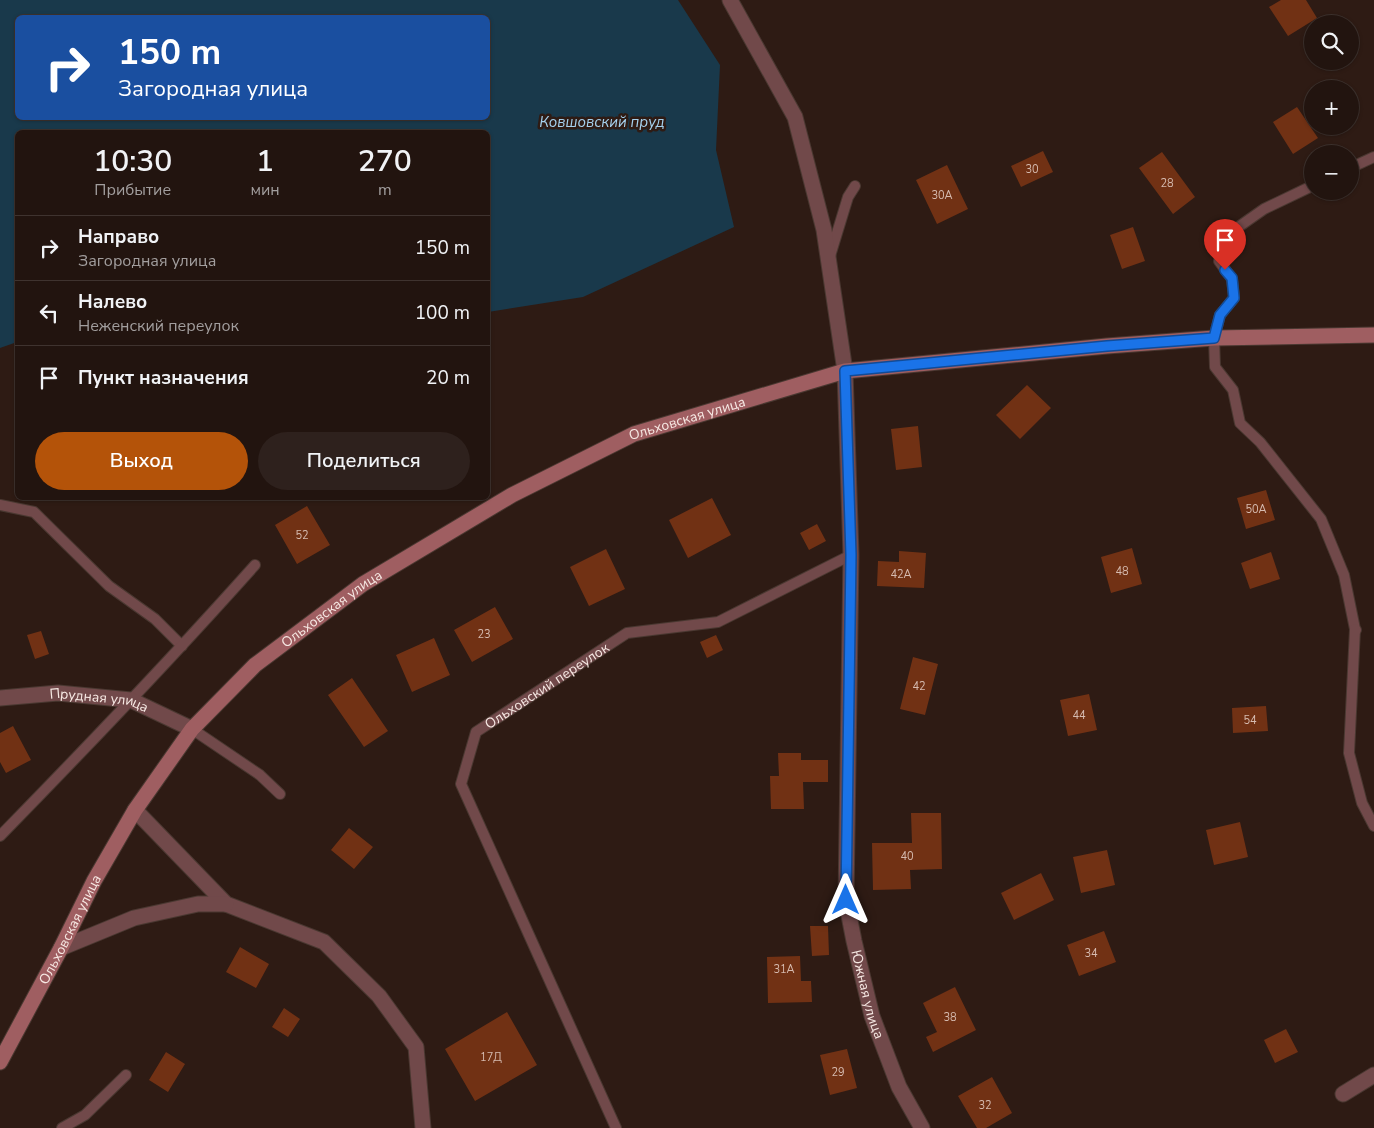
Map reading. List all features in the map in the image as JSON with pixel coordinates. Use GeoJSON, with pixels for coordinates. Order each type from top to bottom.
{"type":"FeatureCollection","features":[{"type":"Feature","properties":{"kind":"street","name":"Южная улица"},"geometry":{"type":"LineString","coordinates":[[732,2],[795,117],[824,230],[845,371],[851,555],[846,900],[872,1016],[899,1088],[922,1128]]}},
{"type":"Feature","properties":{"kind":"street","name":"Ольховская улица"},"geometry":{"type":"LineString","coordinates":[[0,1062],[61,948],[94,881],[135,810],[192,730],[255,665],[363,584],[512,494],[634,434],[845,371],[1107,346],[1214,338],[1374,335]]}},
{"type":"Feature","properties":{"kind":"street","name":"Прудная улица"},"geometry":{"type":"LineString","coordinates":[[0,698],[58,693],[131,700],[192,730]]}},
{"type":"Feature","properties":{"kind":"street"},"geometry":{"type":"LineString","coordinates":[[135,810],[226,904]]}},
{"type":"Feature","properties":{"kind":"street"},"geometry":{"type":"LineString","coordinates":[[61,948],[134,918],[198,904],[226,904],[324,942],[379,996],[416,1047],[423,1128]]}},
{"type":"Feature","properties":{"kind":"street"},"geometry":{"type":"LineString","coordinates":[[1343,1094],[1374,1075]]}},
{"type":"Feature","properties":{"kind":"lane"},"geometry":{"type":"LineString","coordinates":[[1359,164],[1374,157]]}},
{"type":"Feature","properties":{"kind":"lane"},"geometry":{"type":"LineString","coordinates":[[828,261],[848,197],[855,186]]}},
{"type":"Feature","properties":{"kind":"lane"},"geometry":{"type":"LineString","coordinates":[[1304,190],[1264,209],[1227,235],[1218,261],[1232,278],[1234,298],[1220,315],[1214,338],[1215,367],[1233,390],[1240,423],[1260,442],[1321,519],[1344,575],[1356,630],[1349,752],[1362,803],[1374,826]]}},
{"type":"Feature","properties":{"kind":"lane"},"geometry":{"type":"LineString","coordinates":[[0,504],[34,512],[109,586],[155,619],[182,646]]}},
{"type":"Feature","properties":{"kind":"lane","name":"Ольховский переулок"},"geometry":{"type":"LineString","coordinates":[[616,1128],[461,784],[476,732],[627,633],[718,622],[851,555]]}},
{"type":"Feature","properties":{"kind":"lane"},"geometry":{"type":"LineString","coordinates":[[0,836],[182,646],[255,565]]}},
{"type":"Feature","properties":{"kind":"lane"},"geometry":{"type":"LineString","coordinates":[[192,730],[260,775],[280,794]]}},
{"type":"Feature","properties":{"kind":"lane"},"geometry":{"type":"LineString","coordinates":[[62,1128],[85,1115],[126,1075]]}},
{"type":"Feature","properties":{"kind":"water","name":"Ковшовский пруд"},"geometry":{"type":"Polygon","coordinates":[[[0,0],[678,0],[720,65],[716,150],[734,227],[583,297],[490,312],[490,130],[15,130],[15,343],[0,348],[0,0]]]}},
{"type":"Feature","properties":{"kind":"building"},"geometry":{"type":"Polygon","coordinates":[[[1281,0],[1306,0],[1315,15],[1304,15],[1304,26],[1288,36],[1269,7],[1281,0]]]}},
{"type":"Feature","properties":{"kind":"building"},"geometry":{"type":"Polygon","coordinates":[[[1297,107],[1304,117],[1304,135],[1316,135],[1318,138],[1304,145],[1304,147],[1293,154],[1273,122],[1297,107]]]}},
{"type":"Feature","properties":{"kind":"building"},"geometry":{"type":"Polygon","coordinates":[[[1043,151],[1053,172],[1021,187],[1011,166],[1043,151]]]}},
{"type":"Feature","properties":{"kind":"building"},"geometry":{"type":"Polygon","coordinates":[[[1162,152],[1195,197],[1173,214],[1139,168],[1162,152]]]}},
{"type":"Feature","properties":{"kind":"building"},"geometry":{"type":"Polygon","coordinates":[[[947,165],[968,209],[937,224],[916,180],[947,165]]]}},
{"type":"Feature","properties":{"kind":"building"},"geometry":{"type":"Polygon","coordinates":[[[1133,227],[1145,261],[1122,269],[1110,235],[1133,227]]]}},
{"type":"Feature","properties":{"kind":"building"},"geometry":{"type":"Polygon","coordinates":[[[1027,385],[1051,408],[1020,439],[996,415],[1027,385]]]}},
{"type":"Feature","properties":{"kind":"building"},"geometry":{"type":"Polygon","coordinates":[[[918,426],[922,467],[896,470],[891,429],[918,426]]]}},
{"type":"Feature","properties":{"kind":"building"},"geometry":{"type":"Polygon","coordinates":[[[1266,490],[1275,520],[1246,529],[1237,498],[1266,490]]]}},
{"type":"Feature","properties":{"kind":"building"},"geometry":{"type":"Polygon","coordinates":[[[712,498],[731,535],[688,558],[669,520],[712,498]]]}},
{"type":"Feature","properties":{"kind":"building"},"geometry":{"type":"Polygon","coordinates":[[[307,506],[330,545],[297,564],[275,525],[307,506]]]}},
{"type":"Feature","properties":{"kind":"building"},"geometry":{"type":"Polygon","coordinates":[[[817,524],[826,541],[809,550],[800,533],[817,524]]]}},
{"type":"Feature","properties":{"kind":"building"},"geometry":{"type":"Polygon","coordinates":[[[1132,548],[1142,584],[1111,593],[1101,557],[1132,548]]]}},
{"type":"Feature","properties":{"kind":"building"},"geometry":{"type":"Polygon","coordinates":[[[606,549],[625,589],[589,606],[570,567],[606,549]]]}},
{"type":"Feature","properties":{"kind":"building"},"geometry":{"type":"Polygon","coordinates":[[[899,551],[926,553],[924,588],[877,586],[878,561],[899,562],[899,551]]]}},
{"type":"Feature","properties":{"kind":"building"},"geometry":{"type":"Polygon","coordinates":[[[1271,552],[1280,579],[1250,589],[1241,563],[1271,552]]]}},
{"type":"Feature","properties":{"kind":"building"},"geometry":{"type":"Polygon","coordinates":[[[495,607],[513,639],[472,662],[454,630],[495,607]]]}},
{"type":"Feature","properties":{"kind":"building"},"geometry":{"type":"Polygon","coordinates":[[[41,631],[49,654],[35,659],[27,635],[41,631]]]}},
{"type":"Feature","properties":{"kind":"building"},"geometry":{"type":"Polygon","coordinates":[[[716,635],[723,650],[707,658],[700,642],[716,635]]]}},
{"type":"Feature","properties":{"kind":"building"},"geometry":{"type":"Polygon","coordinates":[[[434,638],[450,675],[412,692],[396,655],[434,638]]]}},
{"type":"Feature","properties":{"kind":"building"},"geometry":{"type":"Polygon","coordinates":[[[913,657],[938,664],[925,715],[900,709],[913,657]]]}},
{"type":"Feature","properties":{"kind":"building"},"geometry":{"type":"Polygon","coordinates":[[[352,678],[388,731],[364,747],[328,695],[352,678]]]}},
{"type":"Feature","properties":{"kind":"building"},"geometry":{"type":"Polygon","coordinates":[[[1089,694],[1097,730],[1068,736],[1060,700],[1089,694]]]}},
{"type":"Feature","properties":{"kind":"building"},"geometry":{"type":"Polygon","coordinates":[[[1266,706],[1268,731],[1233,733],[1232,708],[1266,706]]]}},
{"type":"Feature","properties":{"kind":"building"},"geometry":{"type":"Polygon","coordinates":[[[13,726],[31,760],[6,773],[0,762],[0,733],[13,726]]]}},
{"type":"Feature","properties":{"kind":"building"},"geometry":{"type":"Polygon","coordinates":[[[778,753],[801,753],[801,760],[828,760],[828,782],[803,782],[804,809],[771,809],[770,776],[779,776],[778,753]]]}},
{"type":"Feature","properties":{"kind":"building"},"geometry":{"type":"Polygon","coordinates":[[[911,813],[941,813],[942,869],[910,870],[911,889],[873,890],[872,843],[912,843],[911,813]]]}},
{"type":"Feature","properties":{"kind":"building"},"geometry":{"type":"Polygon","coordinates":[[[1240,822],[1248,857],[1214,865],[1206,830],[1240,822]]]}},
{"type":"Feature","properties":{"kind":"building"},"geometry":{"type":"Polygon","coordinates":[[[349,828],[373,847],[354,869],[331,850],[349,828]]]}},
{"type":"Feature","properties":{"kind":"building"},"geometry":{"type":"Polygon","coordinates":[[[1107,850],[1115,885],[1081,893],[1073,857],[1107,850]]]}},
{"type":"Feature","properties":{"kind":"building"},"geometry":{"type":"Polygon","coordinates":[[[1041,873],[1054,900],[1014,920],[1001,893],[1041,873]]]}},
{"type":"Feature","properties":{"kind":"building"},"geometry":{"type":"Polygon","coordinates":[[[810,926],[828,926],[829,955],[812,956],[810,926]]]}},
{"type":"Feature","properties":{"kind":"building"},"geometry":{"type":"Polygon","coordinates":[[[1104,931],[1116,962],[1079,976],[1067,945],[1104,931]]]}},
{"type":"Feature","properties":{"kind":"building"},"geometry":{"type":"Polygon","coordinates":[[[240,947],[269,964],[256,988],[226,972],[240,947]]]}},
{"type":"Feature","properties":{"kind":"building"},"geometry":{"type":"Polygon","coordinates":[[[800,956],[801,981],[811,981],[812,1002],[768,1003],[767,957],[800,956]]]}},
{"type":"Feature","properties":{"kind":"building"},"geometry":{"type":"Polygon","coordinates":[[[955,987],[976,1030],[933,1052],[926,1037],[937,1032],[923,1003],[955,987]]]}},
{"type":"Feature","properties":{"kind":"building"},"geometry":{"type":"Polygon","coordinates":[[[284,1008],[300,1019],[288,1037],[272,1027],[284,1008]]]}},
{"type":"Feature","properties":{"kind":"building"},"geometry":{"type":"Polygon","coordinates":[[[507,1012],[537,1065],[475,1101],[445,1049],[507,1012]]]}},
{"type":"Feature","properties":{"kind":"building"},"geometry":{"type":"Polygon","coordinates":[[[1286,1029],[1298,1052],[1275,1063],[1264,1040],[1286,1029]]]}},
{"type":"Feature","properties":{"kind":"building"},"geometry":{"type":"Polygon","coordinates":[[[847,1049],[857,1088],[830,1095],[820,1055],[847,1049]]]}},
{"type":"Feature","properties":{"kind":"building"},"geometry":{"type":"Polygon","coordinates":[[[166,1052],[185,1064],[168,1092],[149,1080],[166,1052]]]}},
{"type":"Feature","properties":{"kind":"building"},"geometry":{"type":"Polygon","coordinates":[[[992,1077],[1012,1113],[986,1128],[977,1128],[958,1096],[992,1077]]]}},
{"type":"Feature","properties":{"kind":"route"},"geometry":{"type":"LineString","coordinates":[[846,900],[851,555],[845,371],[1107,346],[1214,338],[1220,315],[1234,298],[1232,278],[1225,270]]}}]}
